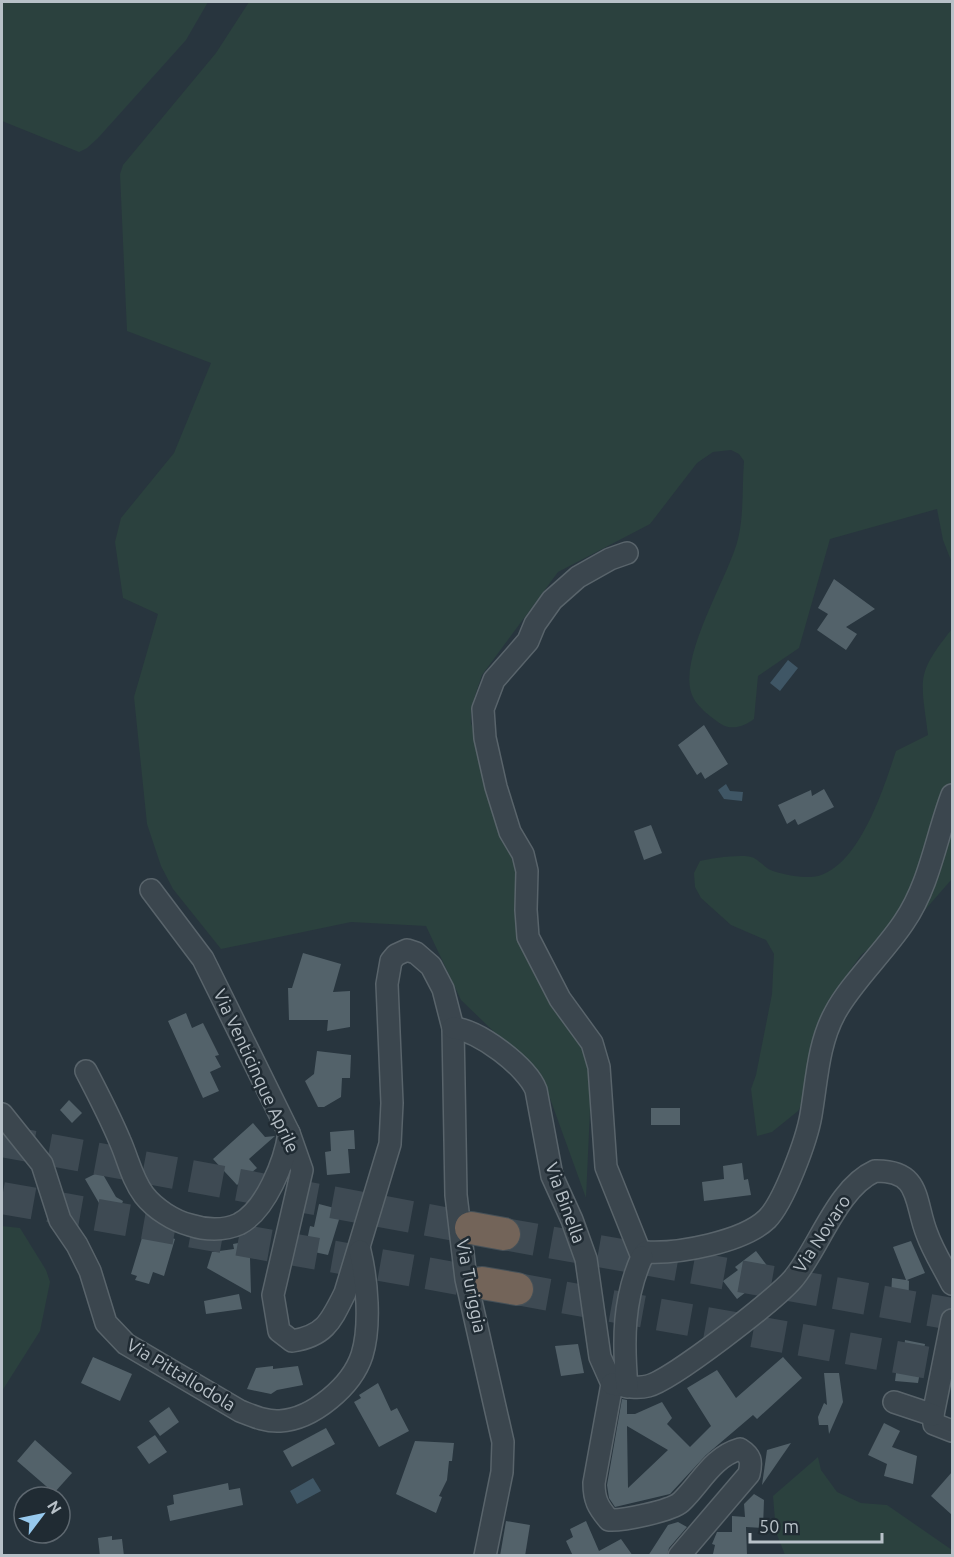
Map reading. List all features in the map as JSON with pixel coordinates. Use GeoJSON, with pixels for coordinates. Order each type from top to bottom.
{"type":"FeatureCollection","features":[{"type":"Feature","properties":{"kind":"highway"},"geometry":{"type":"LineString","coordinates":[[471,1228],[504,1234]]}},
{"type":"Feature","properties":{"kind":"highway"},"geometry":{"type":"LineString","coordinates":[[482,1283],[517,1289]]}},
{"type":"Feature","properties":{"kind":"street"},"geometry":{"type":"LineString","coordinates":[[627,553],[610,559],[578,577],[552,600],[535,624],[528,640],[494,680],[483,710],[485,738],[496,787],[527,871],[528,937],[560,999],[592,1043],[599,1067],[606,1167],[642,1257]]}},
{"type":"Feature","properties":{"kind":"street"},"geometry":{"type":"LineString","coordinates":[[679,1556],[749,1474],[752,1463],[749,1455],[740,1449],[729,1452],[714,1463],[679,1504],[620,1521],[609,1520],[594,1499],[594,1484],[619,1385],[627,1307],[642,1257],[646,1252],[665,1253],[745,1234],[769,1218],[799,1161],[811,1116],[819,1060],[835,1012],[905,922],[922,889],[952,795]]}},
{"type":"Feature","properties":{"kind":"street","name":"Via Venticinque Aprile"},"geometry":{"type":"LineString","coordinates":[[151,890],[203,958],[289,1133],[302,1170],[273,1295],[279,1330],[291,1341],[305,1339],[330,1324],[345,1293],[390,1144],[392,1103],[387,984],[391,961],[396,955],[407,950],[416,953],[431,966],[443,989],[453,1028]]}},
{"type":"Feature","properties":{"kind":"street","name":"Via Binella"},"geometry":{"type":"LineString","coordinates":[[453,1028],[484,1041],[531,1078],[536,1090],[552,1176],[572,1220],[586,1259],[600,1357],[619,1385]]}},
{"type":"Feature","properties":{"kind":"street","name":"Via Turiggia"},"geometry":{"type":"LineString","coordinates":[[453,1028],[456,1195],[466,1279],[503,1442],[502,1472],[484,1550]]}},
{"type":"Feature","properties":{"kind":"street"},"geometry":{"type":"LineString","coordinates":[[86,1071],[110,1117],[134,1178],[145,1196],[158,1208],[181,1223],[204,1229],[231,1227],[242,1223],[266,1196],[280,1168],[289,1133]]}},
{"type":"Feature","properties":{"kind":"street","name":"Via Pittallodola"},"geometry":{"type":"LineString","coordinates":[[2,1114],[42,1164],[60,1220],[77,1245],[90,1271],[106,1323],[126,1344],[240,1411],[259,1419],[281,1421],[309,1412],[348,1380],[362,1355],[368,1294],[359,1247]]}},
{"type":"Feature","properties":{"kind":"street","name":"Via Novaro"},"geometry":{"type":"LineString","coordinates":[[619,1385],[648,1386],[683,1367],[792,1280],[853,1185],[875,1171],[899,1174],[909,1182],[918,1196],[926,1233],[952,1284]]}},
{"type":"Feature","properties":{"kind":"street"},"geometry":{"type":"LineString","coordinates":[[952,1320],[933,1415],[934,1424],[952,1431]]}},
{"type":"Feature","properties":{"kind":"street"},"geometry":{"type":"LineString","coordinates":[[894,1402],[933,1415]]}},
{"type":"Feature","properties":{"kind":"green space"},"geometry":{"type":"Polygon","coordinates":[[[2,2],[208,2],[186,40],[98,138],[79,152],[2,121],[2,2]]]}},
{"type":"Feature","properties":{"kind":"green space"},"geometry":{"type":"Polygon","coordinates":[[[249,2],[952,2],[952,563],[943,540],[937,509],[830,539],[799,648],[758,676],[754,719],[738,727],[725,726],[699,706],[689,684],[696,643],[733,555],[741,520],[744,461],[739,454],[731,450],[713,452],[697,463],[650,524],[558,572],[482,675],[474,699],[471,723],[517,866],[525,946],[592,1066],[586,1198],[543,1079],[461,1000],[426,926],[351,922],[221,949],[173,889],[161,866],[147,824],[134,697],[158,614],[123,598],[115,542],[121,518],[174,453],[211,363],[127,331],[120,174],[123,165],[216,53],[249,2]]]}},
{"type":"Feature","properties":{"kind":"green space"},"geometry":{"type":"Polygon","coordinates":[[[952,629],[952,879],[910,927],[887,934],[861,955],[828,1001],[810,1052],[806,1096],[798,1111],[772,1132],[757,1136],[751,1089],[756,1075],[772,994],[774,954],[766,940],[731,925],[701,898],[695,887],[694,873],[700,861],[744,856],[754,858],[773,871],[813,877],[833,869],[846,857],[868,823],[896,751],[928,735],[923,689],[926,668],[952,629]]]}},
{"type":"Feature","properties":{"kind":"green space"},"geometry":{"type":"Polygon","coordinates":[[[2,1226],[20,1228],[46,1270],[50,1282],[40,1331],[2,1391],[2,1226]]]}},
{"type":"Feature","properties":{"kind":"green space"},"geometry":{"type":"Polygon","coordinates":[[[818,1457],[821,1470],[837,1492],[861,1503],[887,1505],[952,1550],[952,1555],[785,1555],[776,1532],[773,1496],[818,1457]]]}},
{"type":"Feature","properties":{"kind":"water"},"geometry":{"type":"Polygon","coordinates":[[[788,660],[798,668],[780,691],[770,683],[788,660]]]}},
{"type":"Feature","properties":{"kind":"water"},"geometry":{"type":"Polygon","coordinates":[[[726,784],[730,791],[743,792],[742,801],[724,799],[718,790],[726,784]]]}},
{"type":"Feature","properties":{"kind":"water"},"geometry":{"type":"Polygon","coordinates":[[[313,1478],[321,1491],[297,1504],[290,1491],[313,1478]]]}},
{"type":"Feature","properties":{"kind":"building"},"geometry":{"type":"Polygon","coordinates":[[[834,579],[875,609],[846,627],[857,634],[846,650],[817,630],[828,614],[818,608],[834,579]]]}},
{"type":"Feature","properties":{"kind":"building"},"geometry":{"type":"Polygon","coordinates":[[[704,725],[728,764],[705,779],[701,772],[697,775],[678,745],[704,725]]]}},
{"type":"Feature","properties":{"kind":"building"},"geometry":{"type":"Polygon","coordinates":[[[824,789],[834,807],[798,825],[795,819],[787,824],[778,805],[811,790],[812,796],[824,789]]]}},
{"type":"Feature","properties":{"kind":"building"},"geometry":{"type":"Polygon","coordinates":[[[651,825],[662,853],[644,860],[634,831],[651,825]]]}},
{"type":"Feature","properties":{"kind":"building"},"geometry":{"type":"Polygon","coordinates":[[[303,953],[341,964],[333,992],[350,991],[350,1027],[327,1031],[328,1020],[289,1020],[288,988],[292,988],[303,953]]]}},
{"type":"Feature","properties":{"kind":"building"},"geometry":{"type":"Polygon","coordinates":[[[186,1013],[192,1028],[203,1023],[219,1055],[215,1056],[221,1067],[210,1072],[219,1091],[203,1098],[168,1021],[186,1013]]]}},
{"type":"Feature","properties":{"kind":"building"},"geometry":{"type":"Polygon","coordinates":[[[317,1051],[351,1055],[350,1078],[342,1078],[341,1097],[324,1107],[318,1107],[305,1081],[314,1074],[317,1051]]]}},
{"type":"Feature","properties":{"kind":"building"},"geometry":{"type":"Polygon","coordinates":[[[69,1100],[82,1113],[72,1123],[60,1110],[69,1100]]]}},
{"type":"Feature","properties":{"kind":"building"},"geometry":{"type":"Polygon","coordinates":[[[651,1108],[680,1108],[680,1125],[651,1125],[651,1108]]]}},
{"type":"Feature","properties":{"kind":"building"},"geometry":{"type":"Polygon","coordinates":[[[253,1123],[265,1137],[275,1136],[249,1159],[257,1168],[237,1185],[213,1159],[253,1123]]]}},
{"type":"Feature","properties":{"kind":"building"},"geometry":{"type":"Polygon","coordinates":[[[354,1130],[355,1149],[348,1149],[350,1173],[327,1175],[325,1152],[331,1151],[330,1132],[354,1130]]]}},
{"type":"Feature","properties":{"kind":"building"},"geometry":{"type":"Polygon","coordinates":[[[742,1163],[744,1180],[748,1179],[751,1195],[704,1201],[702,1182],[724,1179],[723,1166],[742,1163]]]}},
{"type":"Feature","properties":{"kind":"building"},"geometry":{"type":"Polygon","coordinates":[[[101,1171],[116,1197],[123,1201],[115,1223],[99,1212],[103,1210],[85,1179],[101,1171]]]}},
{"type":"Feature","properties":{"kind":"building"},"geometry":{"type":"Polygon","coordinates":[[[319,1204],[342,1210],[328,1255],[305,1250],[310,1226],[314,1227],[319,1204]]]}},
{"type":"Feature","properties":{"kind":"building"},"geometry":{"type":"Polygon","coordinates":[[[145,1228],[175,1239],[164,1276],[153,1272],[149,1284],[135,1280],[137,1276],[131,1274],[145,1228]]]}},
{"type":"Feature","properties":{"kind":"building"},"geometry":{"type":"Polygon","coordinates":[[[249,1241],[253,1247],[250,1258],[251,1293],[207,1268],[212,1252],[234,1249],[233,1244],[249,1241]]]}},
{"type":"Feature","properties":{"kind":"building"},"geometry":{"type":"Polygon","coordinates":[[[911,1241],[925,1273],[907,1280],[909,1281],[908,1317],[890,1315],[892,1278],[906,1280],[893,1247],[911,1241]]]}},
{"type":"Feature","properties":{"kind":"building"},"geometry":{"type":"Polygon","coordinates":[[[756,1251],[772,1272],[737,1299],[723,1281],[738,1270],[735,1267],[756,1251]]]}},
{"type":"Feature","properties":{"kind":"building"},"geometry":{"type":"Polygon","coordinates":[[[239,1294],[242,1309],[206,1314],[204,1301],[239,1294]]]}},
{"type":"Feature","properties":{"kind":"building"},"geometry":{"type":"Polygon","coordinates":[[[905,1340],[925,1344],[918,1383],[895,1381],[898,1358],[903,1359],[905,1340]]]}},
{"type":"Feature","properties":{"kind":"building"},"geometry":{"type":"Polygon","coordinates":[[[578,1344],[584,1373],[561,1376],[555,1346],[578,1344]]]}},
{"type":"Feature","properties":{"kind":"building"},"geometry":{"type":"Polygon","coordinates":[[[93,1357],[132,1374],[120,1401],[81,1383],[93,1357]]]}},
{"type":"Feature","properties":{"kind":"building"},"geometry":{"type":"Polygon","coordinates":[[[783,1357],[802,1378],[757,1419],[753,1415],[706,1455],[670,1494],[615,1507],[609,1498],[607,1485],[622,1399],[627,1400],[627,1414],[635,1414],[662,1402],[672,1418],[667,1424],[690,1447],[711,1426],[687,1388],[717,1370],[736,1398],[783,1357]],[[627,1426],[628,1488],[668,1450],[627,1426]]]}},
{"type":"Feature","properties":{"kind":"building"},"geometry":{"type":"Polygon","coordinates":[[[273,1366],[273,1369],[298,1366],[303,1385],[277,1390],[271,1394],[247,1389],[256,1368],[273,1366]]]}},
{"type":"Feature","properties":{"kind":"building"},"geometry":{"type":"Polygon","coordinates":[[[824,1373],[839,1373],[843,1402],[829,1434],[828,1425],[819,1425],[818,1417],[824,1403],[827,1405],[824,1373]]]}},
{"type":"Feature","properties":{"kind":"building"},"geometry":{"type":"Polygon","coordinates":[[[378,1383],[391,1411],[397,1408],[409,1431],[379,1447],[354,1402],[361,1398],[359,1395],[378,1383]]]}},
{"type":"Feature","properties":{"kind":"building"},"geometry":{"type":"Polygon","coordinates":[[[169,1407],[179,1422],[160,1436],[149,1421],[169,1407]]]}},
{"type":"Feature","properties":{"kind":"building"},"geometry":{"type":"Polygon","coordinates":[[[884,1423],[900,1431],[892,1447],[917,1456],[913,1484],[884,1476],[887,1464],[868,1455],[884,1423]]]}},
{"type":"Feature","properties":{"kind":"building"},"geometry":{"type":"Polygon","coordinates":[[[326,1428],[335,1444],[292,1467],[283,1451],[326,1428]]]}},
{"type":"Feature","properties":{"kind":"building"},"geometry":{"type":"Polygon","coordinates":[[[155,1435],[167,1452],[149,1464],[137,1447],[155,1435]]]}},
{"type":"Feature","properties":{"kind":"building"},"geometry":{"type":"Polygon","coordinates":[[[35,1440],[72,1473],[61,1485],[45,1485],[17,1461],[35,1440]]]}},
{"type":"Feature","properties":{"kind":"building"},"geometry":{"type":"Polygon","coordinates":[[[415,1441],[454,1443],[452,1461],[449,1461],[447,1480],[439,1496],[442,1497],[436,1513],[396,1494],[415,1441]]]}},
{"type":"Feature","properties":{"kind":"building"},"geometry":{"type":"Polygon","coordinates":[[[791,1443],[762,1485],[767,1450],[791,1443]]]}},
{"type":"Feature","properties":{"kind":"building"},"geometry":{"type":"Polygon","coordinates":[[[952,1472],[952,1515],[931,1496],[952,1472]]]}},
{"type":"Feature","properties":{"kind":"building"},"geometry":{"type":"Polygon","coordinates":[[[228,1483],[229,1490],[240,1488],[243,1505],[170,1521],[167,1506],[174,1504],[173,1495],[228,1483]]]}},
{"type":"Feature","properties":{"kind":"building"},"geometry":{"type":"Polygon","coordinates":[[[754,1494],[764,1500],[763,1528],[746,1527],[747,1555],[713,1554],[715,1545],[712,1544],[717,1532],[732,1532],[732,1516],[745,1517],[744,1504],[754,1494]]]}},
{"type":"Feature","properties":{"kind":"building"},"geometry":{"type":"Polygon","coordinates":[[[506,1521],[530,1525],[525,1556],[500,1556],[506,1521]]]}},
{"type":"Feature","properties":{"kind":"building"},"geometry":{"type":"Polygon","coordinates":[[[586,1521],[599,1551],[621,1539],[633,1556],[573,1556],[566,1541],[573,1537],[570,1529],[586,1521]]]}},
{"type":"Feature","properties":{"kind":"building"},"geometry":{"type":"Polygon","coordinates":[[[678,1522],[687,1527],[669,1548],[667,1556],[648,1556],[668,1525],[678,1522]]]}},
{"type":"Feature","properties":{"kind":"building"},"geometry":{"type":"Polygon","coordinates":[[[112,1536],[112,1540],[122,1539],[124,1556],[100,1556],[98,1538],[112,1536]]]}},
{"type":"Feature","properties":{"kind":"tunnel"},"geometry":{"type":"LineString","coordinates":[[2,1141],[471,1228]]}},
{"type":"Feature","properties":{"kind":"tunnel"},"geometry":{"type":"LineString","coordinates":[[2,1198],[482,1283]]}},
{"type":"Feature","properties":{"kind":"tunnel"},"geometry":{"type":"LineString","coordinates":[[504,1234],[952,1314]]}},
{"type":"Feature","properties":{"kind":"tunnel"},"geometry":{"type":"LineString","coordinates":[[517,1289],[952,1367]]}}]}
